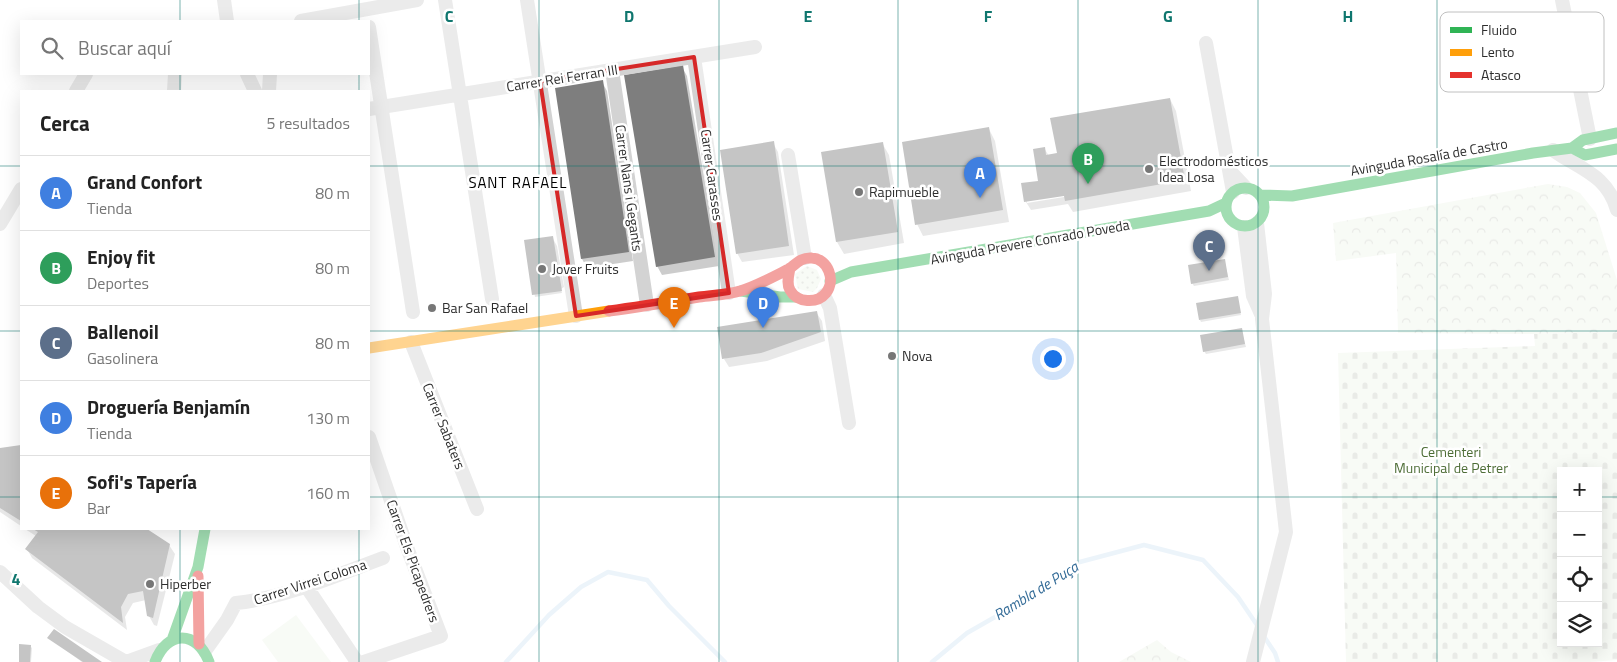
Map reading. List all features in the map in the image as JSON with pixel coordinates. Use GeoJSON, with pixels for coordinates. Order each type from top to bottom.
{"type":"FeatureCollection","features":[{"type":"Feature","properties":{"kind":"street"},"geometry":{"type":"LineString","coordinates":[[307,20],[417,0]]}},
{"type":"Feature","properties":{"kind":"street"},"geometry":{"type":"LineString","coordinates":[[444,0],[492,299]]}},
{"type":"Feature","properties":{"kind":"street"},"geometry":{"type":"LineString","coordinates":[[527,0],[576,316]]}},
{"type":"Feature","properties":{"kind":"street"},"geometry":{"type":"LineString","coordinates":[[227,20],[228,2]]}},
{"type":"Feature","properties":{"kind":"street"},"geometry":{"type":"LineString","coordinates":[[370,40],[375,108],[414,312]]}},
{"type":"Feature","properties":{"kind":"street"},"geometry":{"type":"LineString","coordinates":[[1206,43],[1231,172],[1234,223],[1255,221]]}},
{"type":"Feature","properties":{"kind":"street","name":"Carrer Rei Ferran III"},"geometry":{"type":"LineString","coordinates":[[375,108],[755,47]]}},
{"type":"Feature","properties":{"kind":"street","name":"Carrer Carasses"},"geometry":{"type":"LineString","coordinates":[[694,57],[735,292]]}},
{"type":"Feature","properties":{"kind":"street","name":"Carrer Nans i Gegants"},"geometry":{"type":"LineString","coordinates":[[612,70],[647,306]]}},
{"type":"Feature","properties":{"kind":"street"},"geometry":{"type":"LineString","coordinates":[[77,90],[85,75]]}},
{"type":"Feature","properties":{"kind":"street"},"geometry":{"type":"LineString","coordinates":[[174,90],[175,75]]}},
{"type":"Feature","properties":{"kind":"street"},"geometry":{"type":"LineString","coordinates":[[247,75],[255,90]]}},
{"type":"Feature","properties":{"kind":"street"},"geometry":{"type":"LineString","coordinates":[[269,90],[270,75]]}},
{"type":"Feature","properties":{"kind":"street"},"geometry":{"type":"LineString","coordinates":[[1581,92],[1590,139]]}},
{"type":"Feature","properties":{"kind":"street","name":"Avinguda Rosalía de Castro"},"geometry":{"type":"LineString","coordinates":[[1260,195],[1292,196],[1572,148],[1583,140],[1617,133]]}},
{"type":"Feature","properties":{"kind":"street","name":"Avinguda Rosalía de Castro"},"geometry":{"type":"LineString","coordinates":[[1572,148],[1585,156],[1617,149]]}},
{"type":"Feature","properties":{"kind":"street"},"geometry":{"type":"LineString","coordinates":[[1552,150],[1598,178],[1615,203],[1617,210]]}},
{"type":"Feature","properties":{"kind":"street"},"geometry":{"type":"LineString","coordinates":[[788,155],[805,258]]}},
{"type":"Feature","properties":{"kind":"street"},"geometry":{"type":"LineString","coordinates":[[0,224],[20,191]]}},
{"type":"Feature","properties":{"kind":"street"},"geometry":{"type":"LineString","coordinates":[[1233,199],[1256,191],[1264,203],[1255,221],[1254,296],[1262,319],[1286,532],[1253,662]]}},
{"type":"Feature","properties":{"kind":"street","name":"Avinguda Rosalía de Castro"},"geometry":{"type":"LineString","coordinates":[[1255,221],[1292,196]]}},
{"type":"Feature","properties":{"kind":"street","name":"Avinguda Prevere Conrado Poveda"},"geometry":{"type":"LineString","coordinates":[[830,281],[851,272],[1210,211],[1233,199]]}},
{"type":"Feature","properties":{"kind":"street"},"geometry":{"type":"LineString","coordinates":[[735,292],[796,297],[808,301],[813,300],[824,295],[830,281],[827,267],[817,259],[805,258],[794,263],[790,268],[787,275],[787,284],[790,292],[796,297]]}},
{"type":"Feature","properties":{"kind":"street","name":"Avinguda Prevere Conrado Poveda"},"geometry":{"type":"LineString","coordinates":[[827,267],[851,272]]}},
{"type":"Feature","properties":{"kind":"street"},"geometry":{"type":"LineString","coordinates":[[370,348],[735,292],[790,268]]}},
{"type":"Feature","properties":{"kind":"street"},"geometry":{"type":"LineString","coordinates":[[824,295],[830,308],[849,423]]}},
{"type":"Feature","properties":{"kind":"street","name":"Carrer Sabaters"},"geometry":{"type":"LineString","coordinates":[[411,342],[477,509]]}},
{"type":"Feature","properties":{"kind":"street","name":"Carrer Els Picapedrers"},"geometry":{"type":"LineString","coordinates":[[364,662],[441,636],[408,550],[370,441]]}},
{"type":"Feature","properties":{"kind":"street"},"geometry":{"type":"LineString","coordinates":[[0,572],[38,607],[117,658],[126,662],[157,656],[172,640],[180,612],[198,567],[205,530]]}},
{"type":"Feature","properties":{"kind":"street","name":"Carrer Virrei Coloma"},"geometry":{"type":"LineString","coordinates":[[204,652],[227,620],[236,603],[250,602],[306,586],[384,558]]}},
{"type":"Feature","properties":{"kind":"street"},"geometry":{"type":"LineString","coordinates":[[198,567],[204,652]]}},
{"type":"Feature","properties":{"kind":"street"},"geometry":{"type":"LineString","coordinates":[[306,586],[357,662]]}},
{"type":"Feature","properties":{"kind":"street"},"geometry":{"type":"LineString","coordinates":[[172,640],[183,638],[194,641],[204,652]]}},
{"type":"Feature","properties":{"kind":"highlighted area"},"geometry":{"type":"Polygon","coordinates":[[[694,57],[729,293],[576,316],[540,81],[694,57]]]}},
{"type":"Feature","properties":{"kind":"green space"},"geometry":{"type":"Polygon","coordinates":[[[1548,184],[1567,187],[1580,193],[1596,213],[1617,280],[1617,332],[1534,334],[1398,333],[1396,253],[1336,261],[1333,223],[1548,184]]]}},
{"type":"Feature","properties":{"kind":"green space"},"geometry":{"type":"Polygon","coordinates":[[[807,266],[817,270],[821,279],[813,292],[798,289],[795,274],[807,266]]]}},
{"type":"Feature","properties":{"kind":"green space","name":"Cementeri Municipal de Petrer"},"geometry":{"type":"Polygon","coordinates":[[[1617,332],[1617,660],[1591,662],[1346,662],[1338,353],[1535,346],[1534,334],[1617,332]]]}},
{"type":"Feature","properties":{"kind":"green space"},"geometry":{"type":"Polygon","coordinates":[[[296,615],[331,662],[278,662],[262,640],[296,615]]]}},
{"type":"Feature","properties":{"kind":"green space"},"geometry":{"type":"Polygon","coordinates":[[[1157,640],[1171,652],[1191,662],[1119,662],[1157,640]]]}},
{"type":"Feature","properties":{"kind":"building"},"geometry":{"type":"Polygon","coordinates":[[[683,65],[715,257],[656,267],[624,75],[683,65]]]}},
{"type":"Feature","properties":{"kind":"building"},"geometry":{"type":"Polygon","coordinates":[[[603,80],[629,252],[581,259],[555,88],[603,80]]]}},
{"type":"Feature","properties":{"kind":"building"},"geometry":{"type":"Polygon","coordinates":[[[1170,98],[1185,180],[1065,201],[1064,196],[1024,202],[1021,183],[1038,181],[1033,149],[1045,147],[1046,155],[1057,153],[1050,118],[1170,98]]]}},
{"type":"Feature","properties":{"kind":"building"},"geometry":{"type":"Polygon","coordinates":[[[989,127],[1003,210],[915,225],[902,142],[989,127]]]}},
{"type":"Feature","properties":{"kind":"building"},"geometry":{"type":"Polygon","coordinates":[[[774,141],[789,246],[736,254],[720,150],[774,141]]]}},
{"type":"Feature","properties":{"kind":"building","name":"Rapimueble"},"geometry":{"type":"Polygon","coordinates":[[[883,142],[898,232],[836,242],[821,152],[883,142]]]}},
{"type":"Feature","properties":{"kind":"building"},"geometry":{"type":"Polygon","coordinates":[[[553,236],[562,291],[532,295],[524,240],[553,236]]]}},
{"type":"Feature","properties":{"kind":"building"},"geometry":{"type":"Polygon","coordinates":[[[1225,259],[1228,277],[1191,284],[1188,265],[1225,259]]]}},
{"type":"Feature","properties":{"kind":"building"},"geometry":{"type":"Polygon","coordinates":[[[1238,296],[1241,313],[1199,320],[1196,303],[1238,296]]]}},
{"type":"Feature","properties":{"kind":"building"},"geometry":{"type":"Polygon","coordinates":[[[817,311],[821,332],[761,353],[722,359],[717,327],[817,311]]]}},
{"type":"Feature","properties":{"kind":"building"},"geometry":{"type":"Polygon","coordinates":[[[1242,328],[1245,344],[1203,352],[1200,335],[1242,328]]]}},
{"type":"Feature","properties":{"kind":"building"},"geometry":{"type":"Polygon","coordinates":[[[20,445],[20,520],[0,508],[0,448],[20,445]]]}},
{"type":"Feature","properties":{"kind":"building"},"geometry":{"type":"Polygon","coordinates":[[[35,530],[149,530],[170,544],[153,618],[147,616],[143,591],[128,594],[121,607],[123,623],[25,549],[38,532],[35,530]]]}},
{"type":"Feature","properties":{"kind":"building"},"geometry":{"type":"Polygon","coordinates":[[[54,629],[102,662],[83,662],[47,638],[54,629]]]}},
{"type":"Feature","properties":{"kind":"building"},"geometry":{"type":"Polygon","coordinates":[[[19,644],[31,645],[30,662],[19,662],[19,644]]]}},
{"type":"Feature","properties":{"kind":"waterway","name":"Rambla de Puça"},"geometry":{"type":"LineString","coordinates":[[932,662],[967,633],[1016,605],[1076,563],[1144,545],[1203,560],[1238,597],[1259,628]]}},
{"type":"Feature","properties":{"kind":"waterway","name":"Rambla de Puça"},"geometry":{"type":"LineString","coordinates":[[506,662],[549,615],[581,587],[608,572],[647,580],[669,606],[725,662]]}},
{"type":"Feature","properties":{"kind":"waterway","name":"Rambla de Puça"},"geometry":{"type":"LineString","coordinates":[[1263,635],[1275,653],[1278,662]]}},
{"type":"Feature","properties":{"kind":"traffic: fast"},"geometry":{"type":"LineString","coordinates":[[1260,195],[1292,196],[1533,153],[1572,148],[1583,140],[1617,133]]}},
{"type":"Feature","properties":{"kind":"traffic: fast"},"geometry":{"type":"LineString","coordinates":[[1572,148],[1585,155],[1617,149]]}},
{"type":"Feature","properties":{"kind":"traffic: fast"},"geometry":{"type":"LineString","coordinates":[[1245,188],[1259,193],[1264,207],[1259,221],[1245,226],[1231,221],[1226,207],[1231,193],[1245,188]]}},
{"type":"Feature","properties":{"kind":"traffic: fast"},"geometry":{"type":"LineString","coordinates":[[830,281],[851,272],[1209,211],[1226,203]]}},
{"type":"Feature","properties":{"kind":"traffic: fast"},"geometry":{"type":"LineString","coordinates":[[741,291],[780,297],[796,297]]}},
{"type":"Feature","properties":{"kind":"traffic: fast"},"geometry":{"type":"LineString","coordinates":[[172,640],[198,567],[205,530]]}},
{"type":"Feature","properties":{"kind":"traffic: fast"},"geometry":{"type":"LineString","coordinates":[[155,662],[167,644],[182,638],[197,644],[209,662]]}},
{"type":"Feature","properties":{"kind":"traffic: slow"},"geometry":{"type":"LineString","coordinates":[[370,348],[609,311]]}},
{"type":"Feature","properties":{"kind":"traffic: jam"},"geometry":{"type":"LineString","coordinates":[[609,311],[735,292],[765,281],[808,258],[818,259],[826,266],[830,276],[829,288],[818,299],[802,300],[797,298],[788,285],[790,268]]}},
{"type":"Feature","properties":{"kind":"traffic: jam"},"geometry":{"type":"LineString","coordinates":[[198,576],[199,644]]}},
{"type":"Feature","properties":{"kind":"place","name":"Electrodomésticos Idea Losa"},"geometry":{"type":"Point","coordinates":[1149,169]}},
{"type":"Feature","properties":{"kind":"place","name":"Enjoy fit"},"geometry":{"type":"Point","coordinates":[1088,184]}},
{"type":"Feature","properties":{"kind":"place","name":"Rapimueble"},"geometry":{"type":"Point","coordinates":[859,192]}},
{"type":"Feature","properties":{"kind":"place","name":"Grand Confort"},"geometry":{"type":"Point","coordinates":[980,198]}},
{"type":"Feature","properties":{"kind":"place","name":"Jover Fruits"},"geometry":{"type":"Point","coordinates":[542,269]}},
{"type":"Feature","properties":{"kind":"place","name":"Ballenoil"},"geometry":{"type":"Point","coordinates":[1209,271]}},
{"type":"Feature","properties":{"kind":"place","name":"Bar San Rafael"},"geometry":{"type":"Point","coordinates":[432,308]}},
{"type":"Feature","properties":{"kind":"place","name":"Sofi's Tapería"},"geometry":{"type":"Point","coordinates":[674,328]}},
{"type":"Feature","properties":{"kind":"place","name":"Droguería Benjamín"},"geometry":{"type":"Point","coordinates":[763,328]}},
{"type":"Feature","properties":{"kind":"place","name":"Nova"},"geometry":{"type":"Point","coordinates":[892,356]}},
{"type":"Feature","properties":{"kind":"place","name":"Hiperber"},"geometry":{"type":"Point","coordinates":[150,584]}},
{"type":"Feature","properties":{"kind":"district","name":"SANT RAFAEL"},"geometry":{"type":"Point","coordinates":[518,183]}}]}
